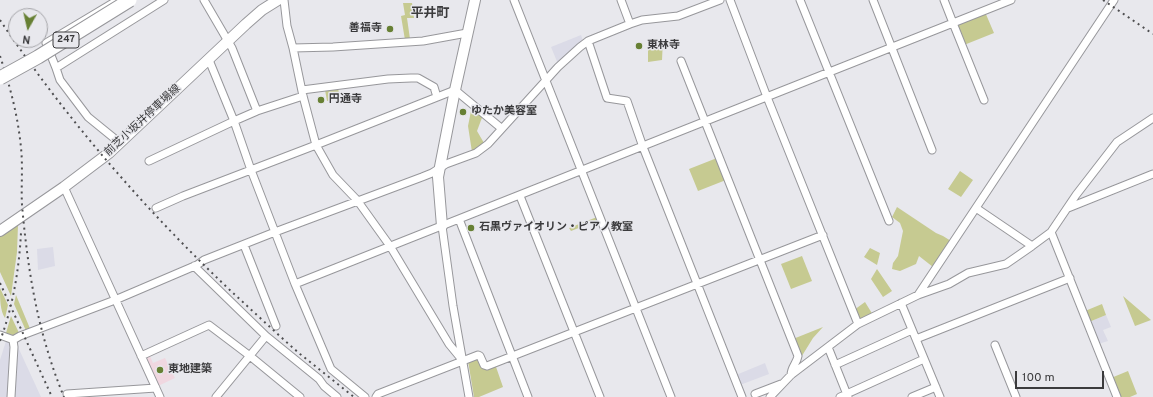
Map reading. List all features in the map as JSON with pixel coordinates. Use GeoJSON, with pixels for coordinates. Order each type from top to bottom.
{"type":"FeatureCollection","features":[{"type":"Feature","properties":{"kind":"highway","name":"247"},"geometry":{"type":"LineString","coordinates":[[0,78],[38,57],[130,0]]}},
{"type":"Feature","properties":{"kind":"main road","name":"前芝小坂井停車場線"},"geometry":{"type":"LineString","coordinates":[[0,231],[64,187],[109,153],[262,10],[278,0]]}},
{"type":"Feature","properties":{"kind":"main road"},"geometry":{"type":"LineString","coordinates":[[442,226],[438,177],[439,168],[454,90],[475,0]]}},
{"type":"Feature","properties":{"kind":"street"},"geometry":{"type":"LineString","coordinates":[[118,0],[46,43],[60,80],[88,117],[120,143]]}},
{"type":"Feature","properties":{"kind":"street"},"geometry":{"type":"LineString","coordinates":[[56,68],[164,0]]}},
{"type":"Feature","properties":{"kind":"street"},"geometry":{"type":"LineString","coordinates":[[204,0],[232,48],[257,111]]}},
{"type":"Feature","properties":{"kind":"street"},"geometry":{"type":"LineString","coordinates":[[284,0],[287,26],[302,94],[316,145],[333,175],[357,200],[390,246],[449,344],[463,361]]}},
{"type":"Feature","properties":{"kind":"street"},"geometry":{"type":"LineString","coordinates":[[514,0],[670,397]]}},
{"type":"Feature","properties":{"kind":"street"},"geometry":{"type":"LineString","coordinates":[[621,0],[630,24]]}},
{"type":"Feature","properties":{"kind":"street"},"geometry":{"type":"LineString","coordinates":[[13,340],[115,300],[194,266],[204,260],[357,200],[422,177],[446,164],[476,153],[488,144],[558,67],[588,41],[642,20],[678,16],[720,0]]}},
{"type":"Feature","properties":{"kind":"street"},"geometry":{"type":"LineString","coordinates":[[730,0],[767,97],[858,324]]}},
{"type":"Feature","properties":{"kind":"street"},"geometry":{"type":"LineString","coordinates":[[800,0],[889,221]]}},
{"type":"Feature","properties":{"kind":"street"},"geometry":{"type":"LineString","coordinates":[[873,0],[932,150]]}},
{"type":"Feature","properties":{"kind":"street"},"geometry":{"type":"LineString","coordinates":[[944,0],[984,100]]}},
{"type":"Feature","properties":{"kind":"street"},"geometry":{"type":"LineString","coordinates":[[295,284],[1011,0]]}},
{"type":"Feature","properties":{"kind":"street"},"geometry":{"type":"LineString","coordinates":[[918,295],[1114,0]]}},
{"type":"Feature","properties":{"kind":"street"},"geometry":{"type":"LineString","coordinates":[[293,48],[333,47],[423,40],[467,33]]}},
{"type":"Feature","properties":{"kind":"street"},"geometry":{"type":"LineString","coordinates":[[588,41],[595,60],[594,63],[607,98],[627,101],[643,147],[742,397]]}},
{"type":"Feature","properties":{"kind":"street"},"geometry":{"type":"LineString","coordinates":[[209,60],[234,121],[251,170],[295,284],[331,369],[365,397]]}},
{"type":"Feature","properties":{"kind":"street"},"geometry":{"type":"LineString","coordinates":[[681,61],[798,356],[798,359],[791,370],[791,375]]}},
{"type":"Feature","properties":{"kind":"street"},"geometry":{"type":"LineString","coordinates":[[150,161],[234,121],[302,94],[388,79],[418,78],[434,87],[437,98]]}},
{"type":"Feature","properties":{"kind":"street"},"geometry":{"type":"LineString","coordinates":[[156,208],[183,196],[437,98],[454,90],[501,128]]}},
{"type":"Feature","properties":{"kind":"street"},"geometry":{"type":"LineString","coordinates":[[770,397],[791,375],[858,324],[918,295],[949,284],[968,274],[1006,264],[1032,246],[1051,232],[1067,208],[1117,142],[1153,118]]}},
{"type":"Feature","properties":{"kind":"street"},"geometry":{"type":"LineString","coordinates":[[1067,208],[1153,174]]}},
{"type":"Feature","properties":{"kind":"street"},"geometry":{"type":"LineString","coordinates":[[64,187],[160,397]]}},
{"type":"Feature","properties":{"kind":"street"},"geometry":{"type":"LineString","coordinates":[[520,196],[600,397]]}},
{"type":"Feature","properties":{"kind":"street"},"geometry":{"type":"LineString","coordinates":[[976,208],[1032,246]]}},
{"type":"Feature","properties":{"kind":"street"},"geometry":{"type":"LineString","coordinates":[[458,219],[528,397]]}},
{"type":"Feature","properties":{"kind":"street"},"geometry":{"type":"LineString","coordinates":[[442,226],[453,306],[469,397]]}},
{"type":"Feature","properties":{"kind":"street"},"geometry":{"type":"LineString","coordinates":[[1051,232],[1117,397]]}},
{"type":"Feature","properties":{"kind":"street"},"geometry":{"type":"LineString","coordinates":[[376,397],[378,394],[479,355],[486,366],[823,235]]}},
{"type":"Feature","properties":{"kind":"street"},"geometry":{"type":"LineString","coordinates":[[244,245],[276,326]]}},
{"type":"Feature","properties":{"kind":"street"},"geometry":{"type":"LineString","coordinates":[[194,266],[266,336],[319,378],[324,386],[337,397]]}},
{"type":"Feature","properties":{"kind":"street"},"geometry":{"type":"LineString","coordinates":[[916,339],[1070,278]]}},
{"type":"Feature","properties":{"kind":"street"},"geometry":{"type":"LineString","coordinates":[[901,303],[940,397]]}},
{"type":"Feature","properties":{"kind":"street"},"geometry":{"type":"LineString","coordinates":[[141,356],[209,326],[250,356],[300,397]]}},
{"type":"Feature","properties":{"kind":"street"},"geometry":{"type":"LineString","coordinates":[[835,365],[912,330]]}},
{"type":"Feature","properties":{"kind":"street"},"geometry":{"type":"LineString","coordinates":[[0,335],[13,340]]}},
{"type":"Feature","properties":{"kind":"street"},"geometry":{"type":"LineString","coordinates":[[216,397],[266,336]]}},
{"type":"Feature","properties":{"kind":"street"},"geometry":{"type":"LineString","coordinates":[[11,397],[14,346],[13,340]]}},
{"type":"Feature","properties":{"kind":"street"},"geometry":{"type":"LineString","coordinates":[[995,346],[1016,397]]}},
{"type":"Feature","properties":{"kind":"street"},"geometry":{"type":"LineString","coordinates":[[828,347],[848,395]]}},
{"type":"Feature","properties":{"kind":"street"},"geometry":{"type":"LineString","coordinates":[[840,397],[848,395],[924,359]]}},
{"type":"Feature","properties":{"kind":"street"},"geometry":{"type":"LineString","coordinates":[[747,397],[756,396],[784,383]]}},
{"type":"Feature","properties":{"kind":"street"},"geometry":{"type":"LineString","coordinates":[[912,397],[936,387]]}},
{"type":"Feature","properties":{"kind":"street"},"geometry":{"type":"LineString","coordinates":[[67,394],[156,388]]}},
{"type":"Feature","properties":{"kind":"shaded area"},"geometry":{"type":"Polygon","coordinates":[[[581,35],[583,41],[558,64],[551,47],[581,35]]]}},
{"type":"Feature","properties":{"kind":"shaded area"},"geometry":{"type":"Polygon","coordinates":[[[53,247],[55,266],[38,270],[37,249],[53,247]]]}},
{"type":"Feature","properties":{"kind":"shaded area"},"geometry":{"type":"Polygon","coordinates":[[[1106,315],[1111,327],[1103,330],[1108,341],[1098,344],[1089,322],[1106,315]]]}},
{"type":"Feature","properties":{"kind":"shaded area"},"geometry":{"type":"Polygon","coordinates":[[[6,341],[10,343],[11,347],[8,397],[0,397],[0,360],[6,341]]]}},
{"type":"Feature","properties":{"kind":"shaded area"},"geometry":{"type":"Polygon","coordinates":[[[18,347],[41,397],[15,397],[18,347]]]}},
{"type":"Feature","properties":{"kind":"shaded area"},"geometry":{"type":"Polygon","coordinates":[[[149,354],[153,363],[165,358],[175,378],[158,386],[144,356],[149,354]]]}},
{"type":"Feature","properties":{"kind":"shaded area"},"geometry":{"type":"Polygon","coordinates":[[[765,363],[769,374],[740,385],[736,375],[765,363]]]}},
{"type":"Feature","properties":{"kind":"green space"},"geometry":{"type":"Polygon","coordinates":[[[403,3],[412,3],[414,18],[407,18],[410,39],[405,40],[401,16],[405,15],[403,3]]]}},
{"type":"Feature","properties":{"kind":"green space"},"geometry":{"type":"Polygon","coordinates":[[[985,12],[994,33],[964,45],[956,23],[985,12]]]}},
{"type":"Feature","properties":{"kind":"green space"},"geometry":{"type":"Polygon","coordinates":[[[648,39],[663,39],[662,60],[648,62],[648,39]]]}},
{"type":"Feature","properties":{"kind":"green space"},"geometry":{"type":"Polygon","coordinates":[[[338,88],[340,99],[327,101],[325,90],[338,88]]]}},
{"type":"Feature","properties":{"kind":"green space"},"geometry":{"type":"Polygon","coordinates":[[[472,106],[483,115],[477,131],[484,143],[472,152],[468,126],[472,106]]]}},
{"type":"Feature","properties":{"kind":"green space"},"geometry":{"type":"Polygon","coordinates":[[[717,158],[726,180],[698,191],[689,169],[717,158]]]}},
{"type":"Feature","properties":{"kind":"green space"},"geometry":{"type":"Polygon","coordinates":[[[960,171],[973,180],[961,197],[948,189],[960,171]]]}},
{"type":"Feature","properties":{"kind":"green space"},"geometry":{"type":"Polygon","coordinates":[[[897,207],[936,233],[951,241],[933,267],[919,256],[916,264],[900,271],[892,269],[893,263],[898,256],[903,231],[900,223],[892,217],[897,207]]]}},
{"type":"Feature","properties":{"kind":"green space"},"geometry":{"type":"Polygon","coordinates":[[[597,217],[599,220],[571,231],[569,228],[597,217]]]}},
{"type":"Feature","properties":{"kind":"green space"},"geometry":{"type":"Polygon","coordinates":[[[18,225],[17,252],[11,296],[0,272],[0,236],[18,225]]]}},
{"type":"Feature","properties":{"kind":"green space"},"geometry":{"type":"Polygon","coordinates":[[[870,248],[880,253],[877,265],[864,257],[870,248]]]}},
{"type":"Feature","properties":{"kind":"green space"},"geometry":{"type":"Polygon","coordinates":[[[802,256],[812,281],[791,289],[781,264],[802,256]]]}},
{"type":"Feature","properties":{"kind":"green space"},"geometry":{"type":"Polygon","coordinates":[[[877,269],[892,291],[883,297],[871,279],[877,269]]]}},
{"type":"Feature","properties":{"kind":"green space"},"geometry":{"type":"Polygon","coordinates":[[[0,288],[8,305],[5,318],[1,308],[0,288]]]}},
{"type":"Feature","properties":{"kind":"green space"},"geometry":{"type":"Polygon","coordinates":[[[16,295],[31,331],[27,333],[14,304],[16,295]]]}},
{"type":"Feature","properties":{"kind":"green space"},"geometry":{"type":"Polygon","coordinates":[[[1123,296],[1151,320],[1135,326],[1123,296]]]}},
{"type":"Feature","properties":{"kind":"green space"},"geometry":{"type":"Polygon","coordinates":[[[865,302],[873,315],[859,322],[854,310],[865,302]]]}},
{"type":"Feature","properties":{"kind":"green space"},"geometry":{"type":"Polygon","coordinates":[[[1102,304],[1106,315],[1089,322],[1085,311],[1102,304]]]}},
{"type":"Feature","properties":{"kind":"green space"},"geometry":{"type":"Polygon","coordinates":[[[11,316],[20,335],[15,336],[6,333],[11,316]]]}},
{"type":"Feature","properties":{"kind":"green space"},"geometry":{"type":"Polygon","coordinates":[[[823,327],[813,338],[800,359],[793,339],[823,327]]]}},
{"type":"Feature","properties":{"kind":"green space"},"geometry":{"type":"Polygon","coordinates":[[[477,357],[483,366],[495,364],[503,387],[479,397],[474,397],[468,361],[477,357]]]}},
{"type":"Feature","properties":{"kind":"green space"},"geometry":{"type":"Polygon","coordinates":[[[1128,371],[1137,394],[1130,397],[1119,397],[1111,378],[1128,371]]]}},
{"type":"Feature","properties":{"kind":"railway"},"geometry":{"type":"LineString","coordinates":[[1103,0],[1153,34]]}},
{"type":"Feature","properties":{"kind":"railway"},"geometry":{"type":"LineString","coordinates":[[0,20],[52,93],[80,129],[169,230],[233,293],[283,339],[354,397]]}},
{"type":"Feature","properties":{"kind":"railway"},"geometry":{"type":"LineString","coordinates":[[0,56],[13,101],[20,136],[22,162],[22,205],[31,279],[47,350],[64,397]]}},
{"type":"Feature","properties":{"kind":"railway"},"geometry":{"type":"LineString","coordinates":[[0,341],[5,328],[15,288],[21,233]]}},
{"type":"Feature","properties":{"kind":"railway"},"geometry":{"type":"LineString","coordinates":[[0,283],[52,397]]}},
{"type":"Feature","properties":{"kind":"place","name":"善福寺"},"geometry":{"type":"Point","coordinates":[390,29]}},
{"type":"Feature","properties":{"kind":"place","name":"東林寺"},"geometry":{"type":"Point","coordinates":[639,46]}},
{"type":"Feature","properties":{"kind":"place","name":"円通寺"},"geometry":{"type":"Point","coordinates":[321,100]}},
{"type":"Feature","properties":{"kind":"place","name":"ゆたか美容室"},"geometry":{"type":"Point","coordinates":[463,112]}},
{"type":"Feature","properties":{"kind":"place","name":"石黒ヴァイオリン・ピアノ教室"},"geometry":{"type":"Point","coordinates":[471,228]}},
{"type":"Feature","properties":{"kind":"place","name":"東地建築"},"geometry":{"type":"Point","coordinates":[160,370]}},
{"type":"Feature","properties":{"kind":"district","name":"平井町"},"geometry":{"type":"Point","coordinates":[430,14]}}]}
